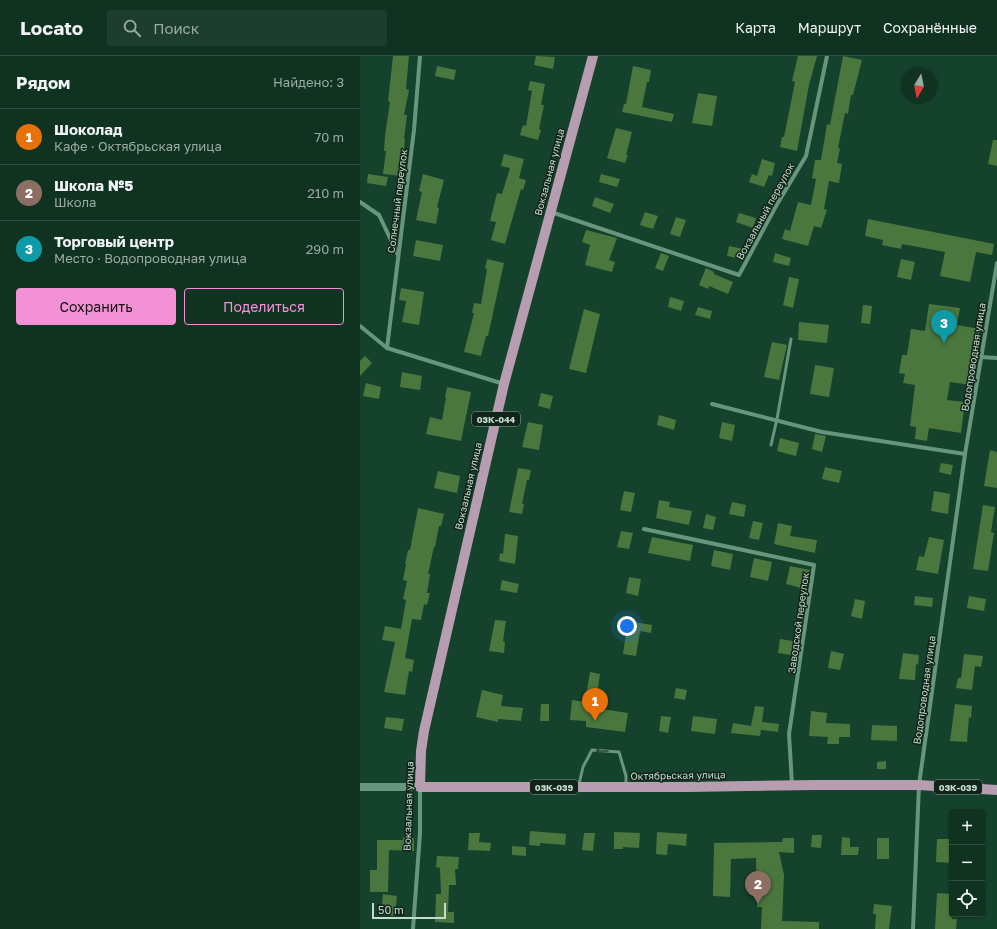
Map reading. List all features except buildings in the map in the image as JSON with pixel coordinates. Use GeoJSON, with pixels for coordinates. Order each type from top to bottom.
{"type":"FeatureCollection","features":[{"type":"Feature","properties":{"kind":"main road","name":"Вокзальная улица"},"geometry":{"type":"LineString","coordinates":[[420,787],[421,751],[424,732],[504,384],[592,56]]}},
{"type":"Feature","properties":{"kind":"main road","name":"Октябрьская улица"},"geometry":{"type":"LineString","coordinates":[[360,787],[919,785],[997,790]]}},
{"type":"Feature","properties":{"kind":"street","name":"Солнечный переулок"},"geometry":{"type":"LineString","coordinates":[[387,348],[414,130],[420,56]]}},
{"type":"Feature","properties":{"kind":"street","name":"Вокзальный переулок"},"geometry":{"type":"LineString","coordinates":[[551,212],[739,275],[776,206],[806,156],[827,56]]}},
{"type":"Feature","properties":{"kind":"street"},"geometry":{"type":"LineString","coordinates":[[360,202],[379,215],[398,256]]}},
{"type":"Feature","properties":{"kind":"street","name":"Водопроводная улица"},"geometry":{"type":"LineString","coordinates":[[913,929],[919,785],[965,454],[997,263]]}},
{"type":"Feature","properties":{"kind":"street"},"geometry":{"type":"LineString","coordinates":[[360,326],[387,348],[504,384]]}},
{"type":"Feature","properties":{"kind":"street"},"geometry":{"type":"LineString","coordinates":[[981,357],[997,358]]}},
{"type":"Feature","properties":{"kind":"street"},"geometry":{"type":"LineString","coordinates":[[712,404],[777,419],[822,432],[965,454]]}},
{"type":"Feature","properties":{"kind":"street","name":"Заводской переулок"},"geometry":{"type":"LineString","coordinates":[[644,529],[814,565],[789,734],[792,785]]}},
{"type":"Feature","properties":{"kind":"street","name":"Вокзальная улица"},"geometry":{"type":"LineString","coordinates":[[413,929],[420,833],[420,787]]}},
{"type":"Feature","properties":{"kind":"lane"},"geometry":{"type":"LineString","coordinates":[[770,445],[777,419],[791,339]]}},
{"type":"Feature","properties":{"kind":"lane"},"geometry":{"type":"LineString","coordinates":[[579,787],[583,767],[592,750],[619,752],[626,776],[626,787]]}},
{"type":"Feature","properties":{"kind":"place","name":"Торговый центр"},"geometry":{"type":"Point","coordinates":[944,343]}},
{"type":"Feature","properties":{"kind":"place","name":"Шоколад"},"geometry":{"type":"Point","coordinates":[595,721]}},
{"type":"Feature","properties":{"kind":"place","name":"Школа №5"},"geometry":{"type":"Point","coordinates":[758,904]}}]}
